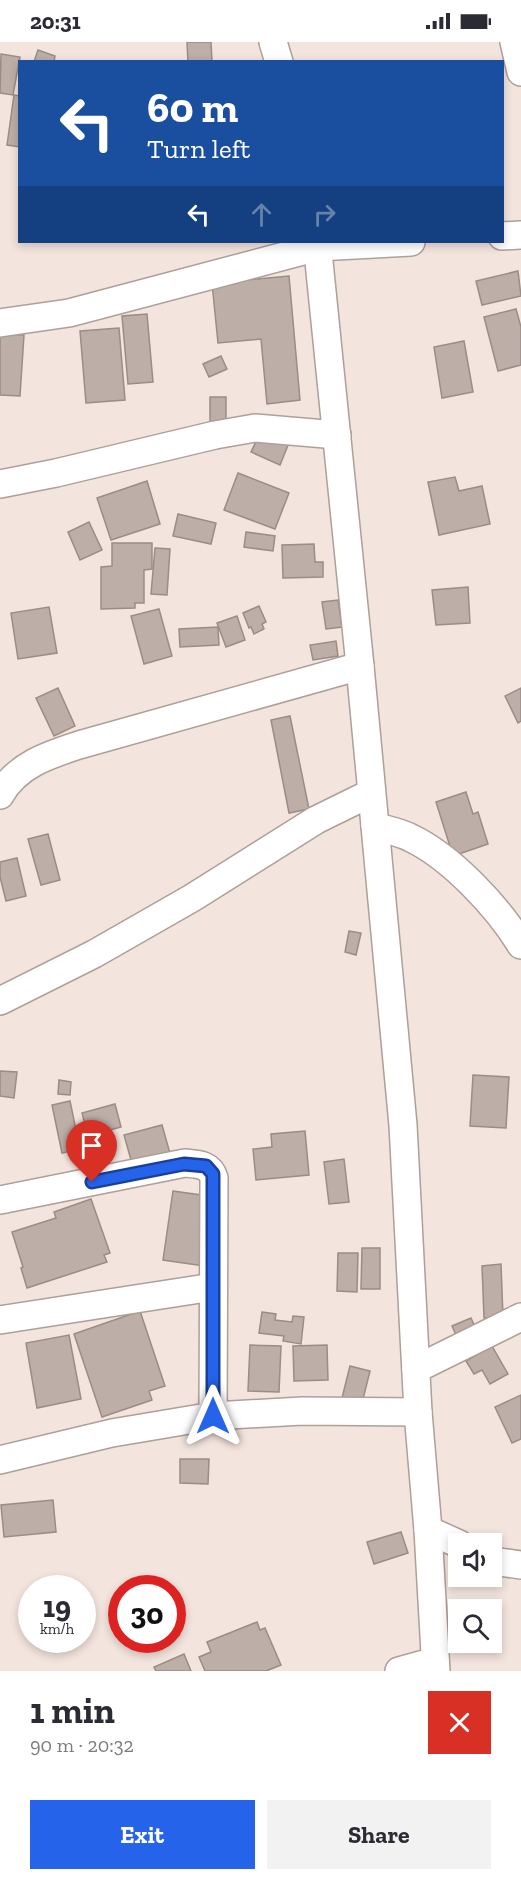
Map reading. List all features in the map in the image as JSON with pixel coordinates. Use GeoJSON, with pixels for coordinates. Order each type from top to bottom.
{"type":"FeatureCollection","features":[{"type":"Feature","properties":{"kind":"street"},"geometry":{"type":"LineString","coordinates":[[273,42],[278,60]]}},
{"type":"Feature","properties":{"kind":"street"},"geometry":{"type":"LineString","coordinates":[[514,42],[521,72]]}},
{"type":"Feature","properties":{"kind":"street"},"geometry":{"type":"LineString","coordinates":[[504,236],[521,235]]}},
{"type":"Feature","properties":{"kind":"street"},"geometry":{"type":"LineString","coordinates":[[0,323],[69,313],[318,244],[364,243]]}},
{"type":"Feature","properties":{"kind":"street"},"geometry":{"type":"LineString","coordinates":[[318,244],[403,1125],[418,1412],[436,1666],[399,1671]]}},
{"type":"Feature","properties":{"kind":"street"},"geometry":{"type":"LineString","coordinates":[[0,484],[215,435],[255,429],[337,435]]}},
{"type":"Feature","properties":{"kind":"street"},"geometry":{"type":"LineString","coordinates":[[1,790],[12,778],[31,764],[79,745],[360,666]]}},
{"type":"Feature","properties":{"kind":"street"},"geometry":{"type":"LineString","coordinates":[[0,1000],[94,954],[192,898],[316,820],[371,793]]}},
{"type":"Feature","properties":{"kind":"street"},"geometry":{"type":"LineString","coordinates":[[375,826],[411,838],[446,861],[482,893],[521,945]]}},
{"type":"Feature","properties":{"kind":"street"},"geometry":{"type":"LineString","coordinates":[[0,1200],[184,1164],[206,1166],[214,1178],[213,1416]]}},
{"type":"Feature","properties":{"kind":"street"},"geometry":{"type":"LineString","coordinates":[[0,1320],[213,1287]]}},
{"type":"Feature","properties":{"kind":"street"},"geometry":{"type":"LineString","coordinates":[[416,1369],[521,1317]]}},
{"type":"Feature","properties":{"kind":"street"},"geometry":{"type":"LineString","coordinates":[[0,1460],[112,1433],[213,1416],[302,1411],[418,1412]]}},
{"type":"Feature","properties":{"kind":"street"},"geometry":{"type":"LineString","coordinates":[[428,1530],[448,1539]]}},
{"type":"Feature","properties":{"kind":"street"},"geometry":{"type":"LineString","coordinates":[[502,1562],[521,1565]]}},
{"type":"Feature","properties":{"kind":"building"},"geometry":{"type":"Polygon","coordinates":[[[187,42],[211,42],[212,60],[188,60],[187,42]]]}},
{"type":"Feature","properties":{"kind":"building"},"geometry":{"type":"Polygon","coordinates":[[[38,50],[55,56],[54,60],[35,60],[38,50]]]}},
{"type":"Feature","properties":{"kind":"building"},"geometry":{"type":"Polygon","coordinates":[[[1,54],[20,57],[13,95],[0,93],[1,54]]]}},
{"type":"Feature","properties":{"kind":"building"},"geometry":{"type":"Polygon","coordinates":[[[14,95],[18,96],[18,147],[7,145],[14,95]]]}},
{"type":"Feature","properties":{"kind":"building"},"geometry":{"type":"Polygon","coordinates":[[[518,271],[521,296],[482,305],[476,281],[518,271]]]}},
{"type":"Feature","properties":{"kind":"building"},"geometry":{"type":"Polygon","coordinates":[[[289,276],[300,400],[267,404],[261,339],[218,343],[212,283],[289,276]]]}},
{"type":"Feature","properties":{"kind":"building"},"geometry":{"type":"Polygon","coordinates":[[[516,309],[521,327],[521,365],[498,371],[484,317],[516,309]]]}},
{"type":"Feature","properties":{"kind":"building"},"geometry":{"type":"Polygon","coordinates":[[[147,314],[153,382],[128,384],[122,316],[147,314]]]}},
{"type":"Feature","properties":{"kind":"building"},"geometry":{"type":"Polygon","coordinates":[[[119,328],[125,400],[86,403],[80,331],[119,328]]]}},
{"type":"Feature","properties":{"kind":"building"},"geometry":{"type":"Polygon","coordinates":[[[0,334],[24,335],[20,396],[0,395],[0,334]]]}},
{"type":"Feature","properties":{"kind":"building"},"geometry":{"type":"Polygon","coordinates":[[[464,341],[473,392],[442,398],[434,347],[464,341]]]}},
{"type":"Feature","properties":{"kind":"building"},"geometry":{"type":"Polygon","coordinates":[[[221,356],[227,369],[209,377],[203,364],[221,356]]]}},
{"type":"Feature","properties":{"kind":"building"},"geometry":{"type":"Polygon","coordinates":[[[210,397],[226,397],[226,423],[210,423],[210,397]]]}},
{"type":"Feature","properties":{"kind":"building"},"geometry":{"type":"Polygon","coordinates":[[[261,431],[289,443],[280,465],[251,452],[261,431]]]}},
{"type":"Feature","properties":{"kind":"building"},"geometry":{"type":"Polygon","coordinates":[[[238,473],[289,493],[275,529],[224,510],[238,473]]]}},
{"type":"Feature","properties":{"kind":"building"},"geometry":{"type":"Polygon","coordinates":[[[455,477],[459,491],[482,486],[490,524],[439,535],[428,482],[455,477]]]}},
{"type":"Feature","properties":{"kind":"building"},"geometry":{"type":"Polygon","coordinates":[[[147,481],[160,524],[111,540],[97,498],[147,481]]]}},
{"type":"Feature","properties":{"kind":"building"},"geometry":{"type":"Polygon","coordinates":[[[178,514],[216,523],[211,544],[173,536],[178,514]]]}},
{"type":"Feature","properties":{"kind":"building"},"geometry":{"type":"Polygon","coordinates":[[[89,522],[102,550],[80,560],[68,532],[89,522]]]}},
{"type":"Feature","properties":{"kind":"building"},"geometry":{"type":"Polygon","coordinates":[[[246,532],[275,536],[273,551],[244,547],[246,532]]]}},
{"type":"Feature","properties":{"kind":"building"},"geometry":{"type":"Polygon","coordinates":[[[112,543],[152,543],[152,569],[144,570],[144,603],[135,603],[135,608],[101,609],[101,567],[112,566],[112,543]]]}},
{"type":"Feature","properties":{"kind":"building"},"geometry":{"type":"Polygon","coordinates":[[[314,544],[315,562],[323,562],[323,577],[283,578],[282,545],[314,544]]]}},
{"type":"Feature","properties":{"kind":"building"},"geometry":{"type":"Polygon","coordinates":[[[155,548],[170,549],[167,595],[151,594],[155,548]]]}},
{"type":"Feature","properties":{"kind":"building"},"geometry":{"type":"Polygon","coordinates":[[[468,587],[470,623],[436,625],[432,590],[468,587]]]}},
{"type":"Feature","properties":{"kind":"building"},"geometry":{"type":"Polygon","coordinates":[[[338,600],[342,627],[326,629],[322,602],[338,600]]]}},
{"type":"Feature","properties":{"kind":"building"},"geometry":{"type":"Polygon","coordinates":[[[259,606],[266,622],[262,624],[264,629],[254,634],[243,613],[259,606]]]}},
{"type":"Feature","properties":{"kind":"building"},"geometry":{"type":"Polygon","coordinates":[[[49,607],[57,653],[18,659],[11,613],[49,607]]]}},
{"type":"Feature","properties":{"kind":"building"},"geometry":{"type":"Polygon","coordinates":[[[159,609],[172,656],[144,664],[131,616],[159,609]]]}},
{"type":"Feature","properties":{"kind":"building"},"geometry":{"type":"Polygon","coordinates":[[[237,616],[245,640],[226,647],[217,623],[237,616]]]}},
{"type":"Feature","properties":{"kind":"building"},"geometry":{"type":"Polygon","coordinates":[[[218,627],[219,645],[180,647],[179,629],[218,627]]]}},
{"type":"Feature","properties":{"kind":"building"},"geometry":{"type":"Polygon","coordinates":[[[336,641],[338,656],[313,660],[310,645],[336,641]]]}},
{"type":"Feature","properties":{"kind":"building"},"geometry":{"type":"Polygon","coordinates":[[[58,688],[75,726],[54,736],[36,698],[58,688]]]}},
{"type":"Feature","properties":{"kind":"building"},"geometry":{"type":"Polygon","coordinates":[[[521,688],[521,721],[518,723],[505,696],[521,688]]]}},
{"type":"Feature","properties":{"kind":"building"},"geometry":{"type":"Polygon","coordinates":[[[290,716],[309,809],[289,813],[271,720],[290,716]]]}},
{"type":"Feature","properties":{"kind":"building"},"geometry":{"type":"Polygon","coordinates":[[[466,792],[473,814],[478,812],[488,844],[453,856],[436,802],[466,792]]]}},
{"type":"Feature","properties":{"kind":"building"},"geometry":{"type":"Polygon","coordinates":[[[48,834],[60,880],[41,885],[28,839],[48,834]]]}},
{"type":"Feature","properties":{"kind":"building"},"geometry":{"type":"Polygon","coordinates":[[[17,858],[26,896],[6,901],[0,877],[0,862],[17,858]]]}},
{"type":"Feature","properties":{"kind":"building"},"geometry":{"type":"Polygon","coordinates":[[[349,931],[361,933],[356,955],[345,952],[349,931]]]}},
{"type":"Feature","properties":{"kind":"building"},"geometry":{"type":"Polygon","coordinates":[[[0,1071],[17,1072],[14,1098],[0,1096],[0,1071]]]}},
{"type":"Feature","properties":{"kind":"building"},"geometry":{"type":"Polygon","coordinates":[[[473,1075],[509,1077],[506,1128],[470,1126],[473,1075]]]}},
{"type":"Feature","properties":{"kind":"building"},"geometry":{"type":"Polygon","coordinates":[[[59,1080],[71,1082],[70,1095],[58,1094],[59,1080]]]}},
{"type":"Feature","properties":{"kind":"building"},"geometry":{"type":"Polygon","coordinates":[[[70,1101],[80,1149],[62,1153],[52,1105],[70,1101]]]}},
{"type":"Feature","properties":{"kind":"building"},"geometry":{"type":"Polygon","coordinates":[[[115,1104],[121,1127],[88,1136],[82,1113],[115,1104]]]}},
{"type":"Feature","properties":{"kind":"building"},"geometry":{"type":"Polygon","coordinates":[[[162,1125],[171,1157],[133,1167],[124,1135],[162,1125]]]}},
{"type":"Feature","properties":{"kind":"building"},"geometry":{"type":"Polygon","coordinates":[[[305,1131],[309,1175],[256,1180],[253,1149],[272,1147],[271,1134],[305,1131]]]}},
{"type":"Feature","properties":{"kind":"building"},"geometry":{"type":"Polygon","coordinates":[[[344,1159],[349,1202],[329,1204],[324,1162],[344,1159]]]}},
{"type":"Feature","properties":{"kind":"building"},"geometry":{"type":"Polygon","coordinates":[[[173,1191],[208,1196],[204,1266],[163,1260],[173,1191]]]}},
{"type":"Feature","properties":{"kind":"building"},"geometry":{"type":"Polygon","coordinates":[[[91,1199],[110,1253],[104,1255],[107,1262],[27,1288],[12,1232],[56,1218],[54,1212],[91,1199]]]}},
{"type":"Feature","properties":{"kind":"building"},"geometry":{"type":"Polygon","coordinates":[[[362,1248],[380,1248],[380,1289],[361,1289],[362,1248]]]}},
{"type":"Feature","properties":{"kind":"building"},"geometry":{"type":"Polygon","coordinates":[[[338,1253],[358,1253],[357,1292],[337,1291],[338,1253]]]}},
{"type":"Feature","properties":{"kind":"building"},"geometry":{"type":"Polygon","coordinates":[[[501,1264],[503,1317],[484,1318],[482,1266],[501,1264]]]}},
{"type":"Feature","properties":{"kind":"building"},"geometry":{"type":"Polygon","coordinates":[[[140,1311],[165,1386],[149,1391],[152,1400],[102,1417],[74,1334],[140,1311]]]}},
{"type":"Feature","properties":{"kind":"building"},"geometry":{"type":"Polygon","coordinates":[[[262,1312],[276,1314],[275,1320],[292,1322],[293,1316],[304,1317],[301,1344],[283,1341],[284,1336],[259,1333],[262,1312]]]}},
{"type":"Feature","properties":{"kind":"building"},"geometry":{"type":"Polygon","coordinates":[[[471,1318],[479,1336],[460,1344],[452,1326],[471,1318]]]}},
{"type":"Feature","properties":{"kind":"building"},"geometry":{"type":"Polygon","coordinates":[[[69,1335],[81,1399],[37,1408],[26,1343],[69,1335]]]}},
{"type":"Feature","properties":{"kind":"building"},"geometry":{"type":"Polygon","coordinates":[[[250,1345],[281,1346],[279,1392],[248,1391],[250,1345]]]}},
{"type":"Feature","properties":{"kind":"building"},"geometry":{"type":"Polygon","coordinates":[[[327,1345],[328,1380],[294,1381],[293,1346],[327,1345]]]}},
{"type":"Feature","properties":{"kind":"building"},"geometry":{"type":"Polygon","coordinates":[[[492,1346],[508,1374],[490,1384],[482,1370],[474,1374],[466,1361],[492,1346]]]}},
{"type":"Feature","properties":{"kind":"building"},"geometry":{"type":"Polygon","coordinates":[[[350,1366],[370,1371],[362,1403],[342,1398],[350,1366]]]}},
{"type":"Feature","properties":{"kind":"building"},"geometry":{"type":"Polygon","coordinates":[[[521,1395],[521,1439],[512,1443],[495,1407],[521,1395]]]}},
{"type":"Feature","properties":{"kind":"building"},"geometry":{"type":"Polygon","coordinates":[[[180,1459],[209,1459],[208,1484],[180,1483],[180,1459]]]}},
{"type":"Feature","properties":{"kind":"building"},"geometry":{"type":"Polygon","coordinates":[[[53,1500],[56,1532],[4,1537],[1,1505],[53,1500]]]}},
{"type":"Feature","properties":{"kind":"building"},"geometry":{"type":"Polygon","coordinates":[[[401,1532],[408,1553],[374,1564],[367,1542],[401,1532]]]}},
{"type":"Feature","properties":{"kind":"building"},"geometry":{"type":"Polygon","coordinates":[[[257,1622],[260,1630],[265,1628],[281,1665],[266,1671],[205,1671],[199,1657],[211,1652],[207,1642],[257,1622]]]}},
{"type":"Feature","properties":{"kind":"building"},"geometry":{"type":"Polygon","coordinates":[[[184,1654],[191,1671],[156,1671],[154,1667],[184,1654]]]}},
{"type":"Feature","properties":{"kind":"route"},"geometry":{"type":"LineString","coordinates":[[92,1182],[184,1164],[206,1166],[213,1174],[213,1416]]}}]}
